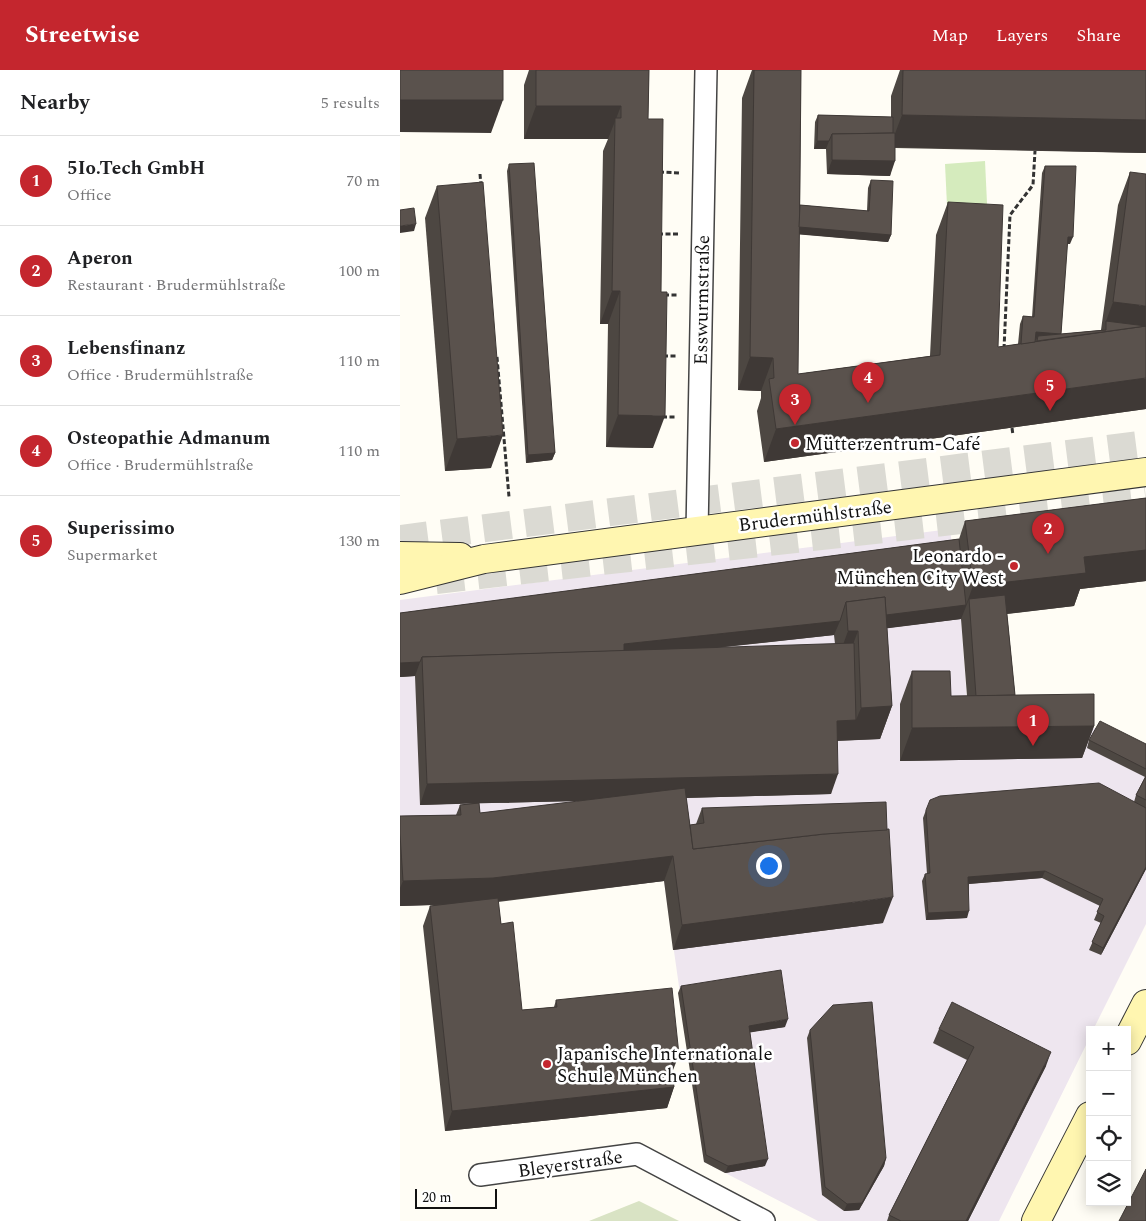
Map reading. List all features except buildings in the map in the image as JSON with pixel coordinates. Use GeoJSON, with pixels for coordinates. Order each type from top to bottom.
{"type":"FeatureCollection","features":[{"type":"Feature","properties":{"kind":"main road","name":"Brudermühlstraße"},"geometry":{"type":"LineString","coordinates":[[400,580],[484,559],[1146,472]]}},
{"type":"Feature","properties":{"kind":"main road","name":"Brudermühlstraße"},"geometry":{"type":"LineString","coordinates":[[400,556],[484,559]]}},
{"type":"Feature","properties":{"kind":"main road"},"geometry":{"type":"LineString","coordinates":[[1131,1034],[1146,1004]]}},
{"type":"Feature","properties":{"kind":"main road"},"geometry":{"type":"LineString","coordinates":[[1036,1221],[1086,1124]]}},
{"type":"Feature","properties":{"kind":"street","name":"Esswurmstraße"},"geometry":{"type":"LineString","coordinates":[[697,531],[706,70]]}},
{"type":"Feature","properties":{"kind":"street","name":"Bleyerstraße"},"geometry":{"type":"LineString","coordinates":[[480,1175],[637,1154],[764,1221]]}},
{"type":"Feature","properties":{"kind":"path"},"geometry":{"type":"LineString","coordinates":[[1003,359],[1010,215],[1033,185],[1035,151]]}},
{"type":"Feature","properties":{"kind":"path"},"geometry":{"type":"LineString","coordinates":[[480,174],[482,194]]}},
{"type":"Feature","properties":{"kind":"path"},"geometry":{"type":"LineString","coordinates":[[496,350],[509,497]]}},
{"type":"Feature","properties":{"kind":"path"},"geometry":{"type":"LineString","coordinates":[[1012,428],[1013,435]]}},
{"type":"Feature","properties":{"kind":"shaded area"},"geometry":{"type":"Polygon","coordinates":[[[950,529],[961,619],[969,728],[1097,728],[1146,753],[1146,924],[1095,1026],[1086,1026],[1086,1045],[999,1221],[818,1221],[704,1162],[664,881],[484,903],[400,906],[400,600],[950,529]]]}},
{"type":"Feature","properties":{"kind":"green space"},"geometry":{"type":"Polygon","coordinates":[[[985,161],[988,224],[948,226],[945,164],[985,161]]]}},
{"type":"Feature","properties":{"kind":"green space"},"geometry":{"type":"Polygon","coordinates":[[[639,1201],[679,1221],[589,1221],[639,1201]]]}},
{"type":"Feature","properties":{"kind":"tunnel"},"geometry":{"type":"LineString","coordinates":[[400,539],[1146,444]]}},
{"type":"Feature","properties":{"kind":"tunnel"},"geometry":{"type":"LineString","coordinates":[[436,580],[1146,499]]}},
{"type":"Feature","properties":{"kind":"place","name":"Osteopathie Admanum"},"geometry":{"type":"Point","coordinates":[868,403]}},
{"type":"Feature","properties":{"kind":"place","name":"Superissimo"},"geometry":{"type":"Point","coordinates":[1050,411]}},
{"type":"Feature","properties":{"kind":"place","name":"Lebensfinanz"},"geometry":{"type":"Point","coordinates":[795,425]}},
{"type":"Feature","properties":{"kind":"place","name":"Mütterzentrum-Café"},"geometry":{"type":"Point","coordinates":[795,443]}},
{"type":"Feature","properties":{"kind":"place","name":"Aperon"},"geometry":{"type":"Point","coordinates":[1048,554]}},
{"type":"Feature","properties":{"kind":"place","name":"Leonardo - München City West"},"geometry":{"type":"Point","coordinates":[1014,566]}},
{"type":"Feature","properties":{"kind":"place","name":"5Io.Tech GmbH"},"geometry":{"type":"Point","coordinates":[1033,746]}},
{"type":"Feature","properties":{"kind":"place","name":"Japanische Internationale Schule München"},"geometry":{"type":"Point","coordinates":[547,1064]}}]}
